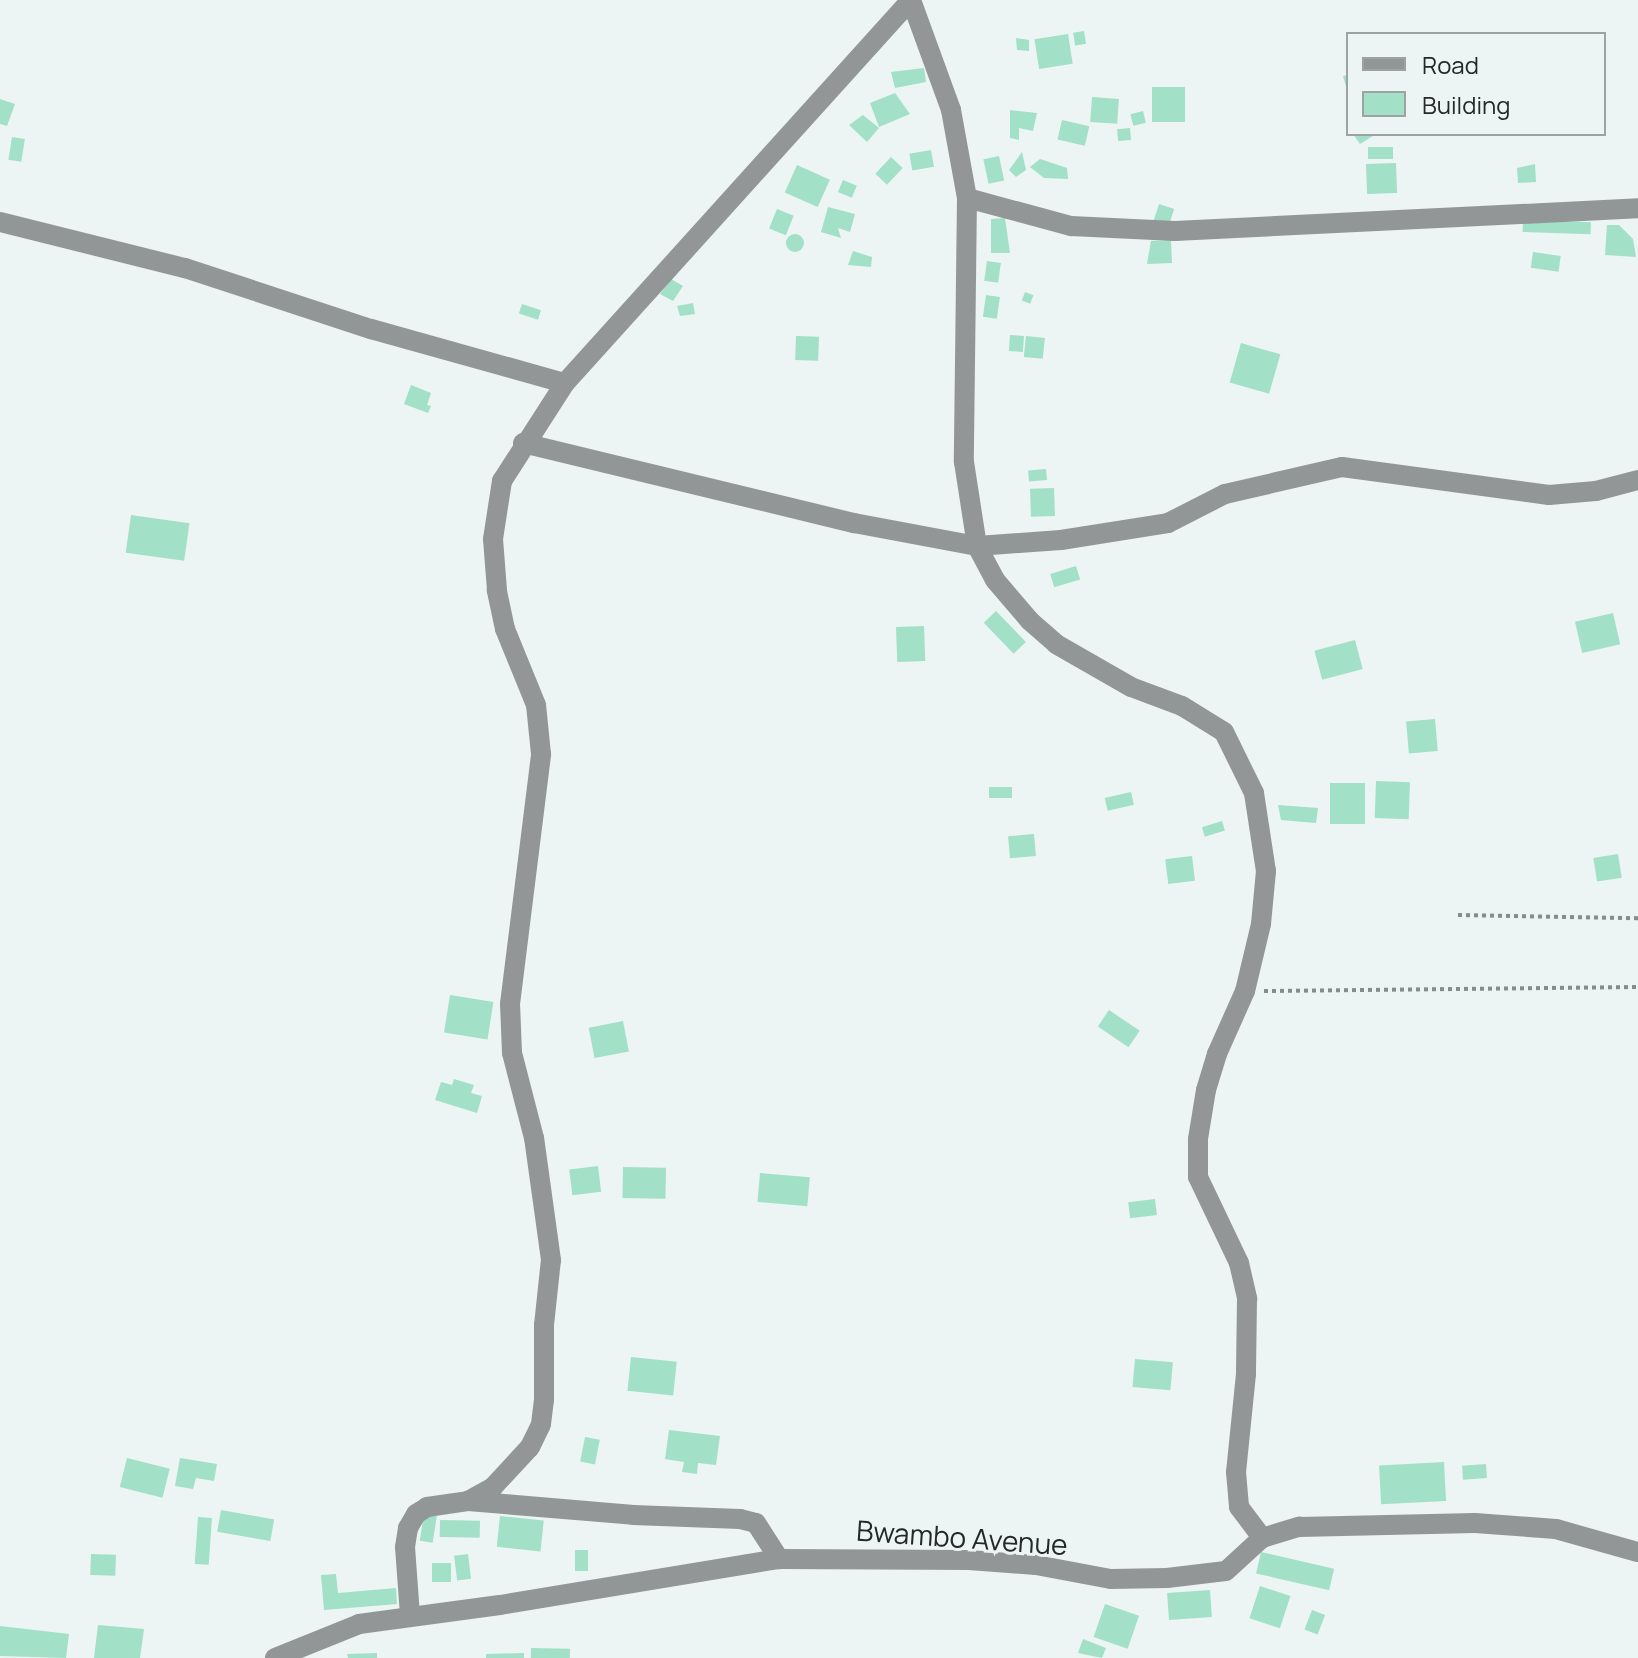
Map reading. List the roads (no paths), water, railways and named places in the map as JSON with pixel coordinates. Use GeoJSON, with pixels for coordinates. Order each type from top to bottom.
{"type":"FeatureCollection","features":[{"type":"Feature","properties":{"kind":"street"},"geometry":{"type":"LineString","coordinates":[[410,1615],[404,1571],[408,1528],[416,1514],[427,1507],[482,1496],[512,1471],[530,1447],[541,1424],[544,1325],[552,1276],[534,1138],[512,1053],[510,1022],[513,963],[539,789],[540,735],[530,687],[500,610],[493,539],[502,481],[523,443],[565,383],[911,0],[951,110],[967,198],[964,462],[977,546],[995,580],[1056,644],[1104,673],[1182,706],[1224,732],[1254,793],[1266,871],[1261,924],[1245,991],[1217,1054],[1206,1090],[1198,1139],[1198,1177],[1239,1263],[1247,1299],[1246,1374],[1236,1472],[1239,1507],[1262,1538]]}},
{"type":"Feature","properties":{"kind":"street"},"geometry":{"type":"LineString","coordinates":[[967,198],[1071,226],[1175,231],[1638,208]]}},
{"type":"Feature","properties":{"kind":"street"},"geometry":{"type":"LineString","coordinates":[[0,222],[185,268],[371,329],[565,383]]}},
{"type":"Feature","properties":{"kind":"street"},"geometry":{"type":"LineString","coordinates":[[523,443],[854,523],[977,546],[1061,540],[1168,523],[1225,494],[1342,467],[1549,495],[1596,491],[1638,480]]}},
{"type":"Feature","properties":{"kind":"street"},"geometry":{"type":"LineString","coordinates":[[468,1501],[633,1515],[740,1519],[756,1523],[779,1559]]}},
{"type":"Feature","properties":{"kind":"street","name":"Bwambo Avenue"},"geometry":{"type":"LineString","coordinates":[[275,1658],[359,1624],[500,1605],[779,1559],[969,1560],[1036,1565],[1111,1579],[1167,1578],[1226,1571],[1262,1538],[1299,1527],[1520,1524],[1556,1529],[1638,1552]]}}]}
